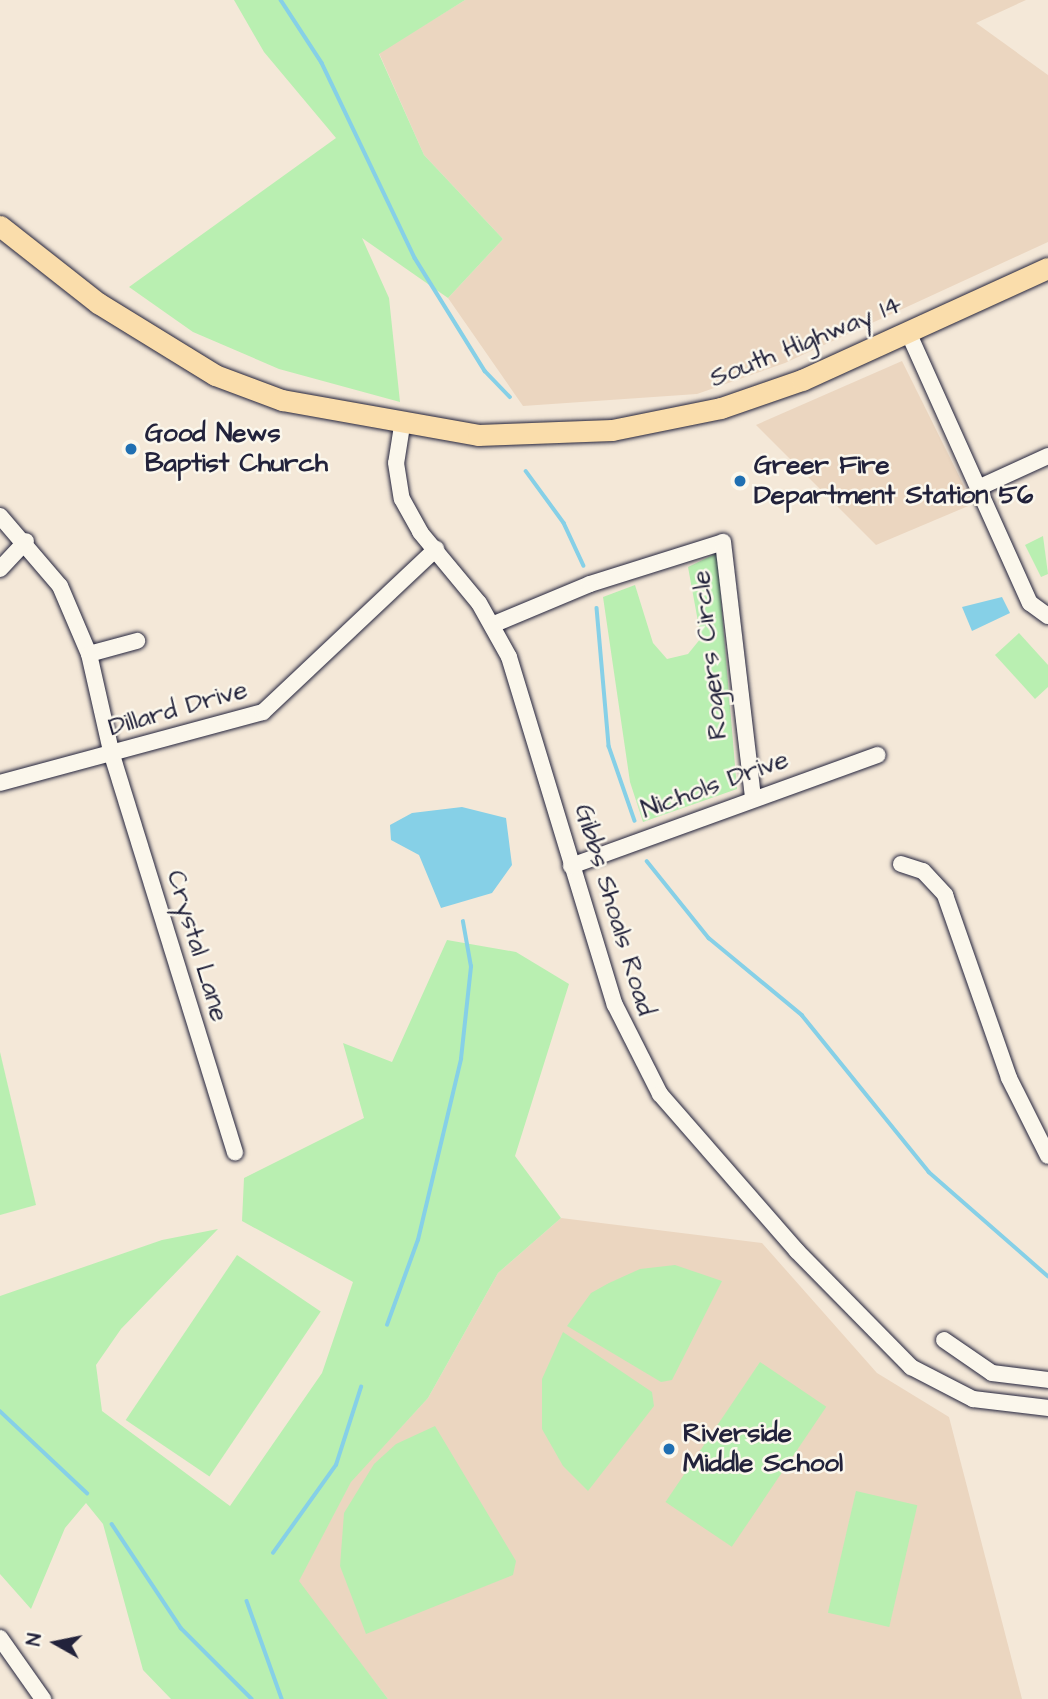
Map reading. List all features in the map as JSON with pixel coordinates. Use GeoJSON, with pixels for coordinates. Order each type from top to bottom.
{"type":"FeatureCollection","features":[{"type":"Feature","properties":{"kind":"main road","name":"South Highway 14"},"geometry":{"type":"LineString","coordinates":[[0,226],[98,303],[215,375],[282,400],[402,426],[525,436],[681,418],[762,395],[1048,268]]}},
{"type":"Feature","properties":{"kind":"street"},"geometry":{"type":"LineString","coordinates":[[908,332],[1030,603],[1048,616]]}},
{"type":"Feature","properties":{"kind":"street","name":"Gibbs Shoals Road"},"geometry":{"type":"LineString","coordinates":[[402,426],[396,463],[402,499],[492,625],[527,701],[571,866],[626,1032],[660,1094],[698,1141],[911,1367],[973,1399],[1048,1408]]}},
{"type":"Feature","properties":{"kind":"street"},"geometry":{"type":"LineString","coordinates":[[978,488],[1048,456]]}},
{"type":"Feature","properties":{"kind":"street","name":"Crystal Lane"},"geometry":{"type":"LineString","coordinates":[[0,516],[26,541],[60,586],[89,654],[112,755],[235,1152]]}},
{"type":"Feature","properties":{"kind":"street"},"geometry":{"type":"LineString","coordinates":[[0,569],[26,541]]}},
{"type":"Feature","properties":{"kind":"street","name":"Rogers Circle"},"geometry":{"type":"LineString","coordinates":[[492,625],[590,584],[723,542],[753,797]]}},
{"type":"Feature","properties":{"kind":"street","name":"Dillard Drive"},"geometry":{"type":"LineString","coordinates":[[0,783],[112,755],[263,712],[436,550]]}},
{"type":"Feature","properties":{"kind":"street"},"geometry":{"type":"LineString","coordinates":[[89,654],[137,641]]}},
{"type":"Feature","properties":{"kind":"street","name":"Nichols Drive"},"geometry":{"type":"LineString","coordinates":[[571,866],[753,797],[878,755]]}},
{"type":"Feature","properties":{"kind":"street"},"geometry":{"type":"LineString","coordinates":[[901,864],[923,871],[944,895],[1009,1078],[1048,1156]]}},
{"type":"Feature","properties":{"kind":"street"},"geometry":{"type":"LineString","coordinates":[[944,1340],[992,1373],[1048,1380]]}},
{"type":"Feature","properties":{"kind":"street"},"geometry":{"type":"LineString","coordinates":[[0,1638],[43,1699]]}},
{"type":"Feature","properties":{"kind":"shaded area"},"geometry":{"type":"Polygon","coordinates":[[[465,0],[1026,0],[976,23],[1048,75],[1048,242],[785,363],[697,394],[523,406],[448,298],[503,239],[424,155],[379,53],[465,0]]]}},
{"type":"Feature","properties":{"kind":"shaded area"},"geometry":{"type":"Polygon","coordinates":[[[902,361],[973,504],[876,545],[756,425],[902,361]]]}},
{"type":"Feature","properties":{"kind":"shaded area","name":"Riverside Middle School"},"geometry":{"type":"Polygon","coordinates":[[[561,1218],[762,1243],[877,1373],[949,1417],[1022,1699],[388,1699],[298,1582],[351,1481],[428,1398],[498,1273],[561,1218]]]}},
{"type":"Feature","properties":{"kind":"green space"},"geometry":{"type":"Polygon","coordinates":[[[234,0],[465,0],[379,54],[424,155],[503,239],[448,298],[362,238],[389,298],[400,402],[279,369],[193,332],[129,287],[336,138],[264,52],[234,0]]]}},
{"type":"Feature","properties":{"kind":"green space"},"geometry":{"type":"Polygon","coordinates":[[[1043,536],[1048,574],[1041,577],[1025,545],[1043,536]]]}},
{"type":"Feature","properties":{"kind":"green space"},"geometry":{"type":"Polygon","coordinates":[[[717,553],[737,789],[643,822],[630,782],[603,597],[635,585],[653,643],[667,659],[688,654],[701,638],[688,567],[717,553]]]}},
{"type":"Feature","properties":{"kind":"green space"},"geometry":{"type":"Polygon","coordinates":[[[1019,633],[1048,665],[1048,687],[1035,699],[995,655],[1019,633]]]}},
{"type":"Feature","properties":{"kind":"green space"},"geometry":{"type":"Polygon","coordinates":[[[447,940],[516,952],[569,984],[515,1156],[561,1218],[498,1273],[428,1398],[351,1482],[299,1581],[388,1699],[171,1699],[143,1670],[103,1524],[86,1503],[65,1528],[31,1609],[0,1574],[0,1296],[162,1240],[218,1229],[121,1329],[96,1365],[102,1411],[230,1506],[322,1373],[353,1282],[242,1221],[244,1178],[364,1118],[343,1043],[392,1062],[447,940]]]}},
{"type":"Feature","properties":{"kind":"green space"},"geometry":{"type":"Polygon","coordinates":[[[0,1052],[36,1205],[0,1215],[0,1052]]]}},
{"type":"Feature","properties":{"kind":"green space"},"geometry":{"type":"Polygon","coordinates":[[[237,1255],[321,1311],[209,1476],[126,1420],[237,1255]]]}},
{"type":"Feature","properties":{"kind":"green space"},"geometry":{"type":"Polygon","coordinates":[[[675,1265],[722,1281],[672,1380],[661,1382],[567,1326],[591,1293],[640,1269],[675,1265]]]}},
{"type":"Feature","properties":{"kind":"green space"},"geometry":{"type":"Polygon","coordinates":[[[563,1332],[652,1392],[654,1406],[588,1491],[563,1466],[542,1429],[542,1379],[563,1332]]]}},
{"type":"Feature","properties":{"kind":"green space"},"geometry":{"type":"Polygon","coordinates":[[[760,1362],[826,1407],[732,1547],[665,1502],[760,1362]]]}},
{"type":"Feature","properties":{"kind":"green space"},"geometry":{"type":"Polygon","coordinates":[[[435,1426],[516,1561],[513,1575],[366,1634],[340,1566],[344,1513],[374,1464],[396,1444],[435,1426]]]}},
{"type":"Feature","properties":{"kind":"green space"},"geometry":{"type":"Polygon","coordinates":[[[856,1491],[917,1505],[889,1627],[828,1613],[856,1491]]]}},
{"type":"Feature","properties":{"kind":"water"},"geometry":{"type":"Polygon","coordinates":[[[1002,597],[1010,613],[972,631],[962,607],[1002,597]]]}},
{"type":"Feature","properties":{"kind":"water"},"geometry":{"type":"Polygon","coordinates":[[[462,807],[506,818],[512,865],[492,893],[441,908],[419,855],[391,840],[390,825],[412,813],[462,807]]]}},
{"type":"Feature","properties":{"kind":"waterway"},"geometry":{"type":"LineString","coordinates":[[281,0],[322,63],[415,258],[485,371],[510,397]]}},
{"type":"Feature","properties":{"kind":"waterway"},"geometry":{"type":"LineString","coordinates":[[526,471],[564,523],[584,566]]}},
{"type":"Feature","properties":{"kind":"waterway"},"geometry":{"type":"LineString","coordinates":[[597,608],[609,746],[635,821]]}},
{"type":"Feature","properties":{"kind":"waterway"},"geometry":{"type":"LineString","coordinates":[[647,861],[709,938],[802,1015],[929,1172],[1048,1276]]}},
{"type":"Feature","properties":{"kind":"waterway"},"geometry":{"type":"LineString","coordinates":[[387,1325],[418,1240],[461,1059],[471,967],[463,922]]}},
{"type":"Feature","properties":{"kind":"waterway"},"geometry":{"type":"LineString","coordinates":[[273,1553],[336,1465],[361,1387]]}},
{"type":"Feature","properties":{"kind":"waterway"},"geometry":{"type":"LineString","coordinates":[[0,1411],[87,1493]]}},
{"type":"Feature","properties":{"kind":"waterway"},"geometry":{"type":"LineString","coordinates":[[112,1524],[181,1628],[252,1699]]}},
{"type":"Feature","properties":{"kind":"waterway"},"geometry":{"type":"LineString","coordinates":[[247,1601],[282,1699]]}},
{"type":"Feature","properties":{"kind":"place","name":"Good News Baptist Church"},"geometry":{"type":"Point","coordinates":[131,449]}},
{"type":"Feature","properties":{"kind":"place","name":"Greer Fire Department Station 56"},"geometry":{"type":"Point","coordinates":[740,481]}},
{"type":"Feature","properties":{"kind":"place","name":"Riverside Middle School"},"geometry":{"type":"Point","coordinates":[669,1449]}}]}
